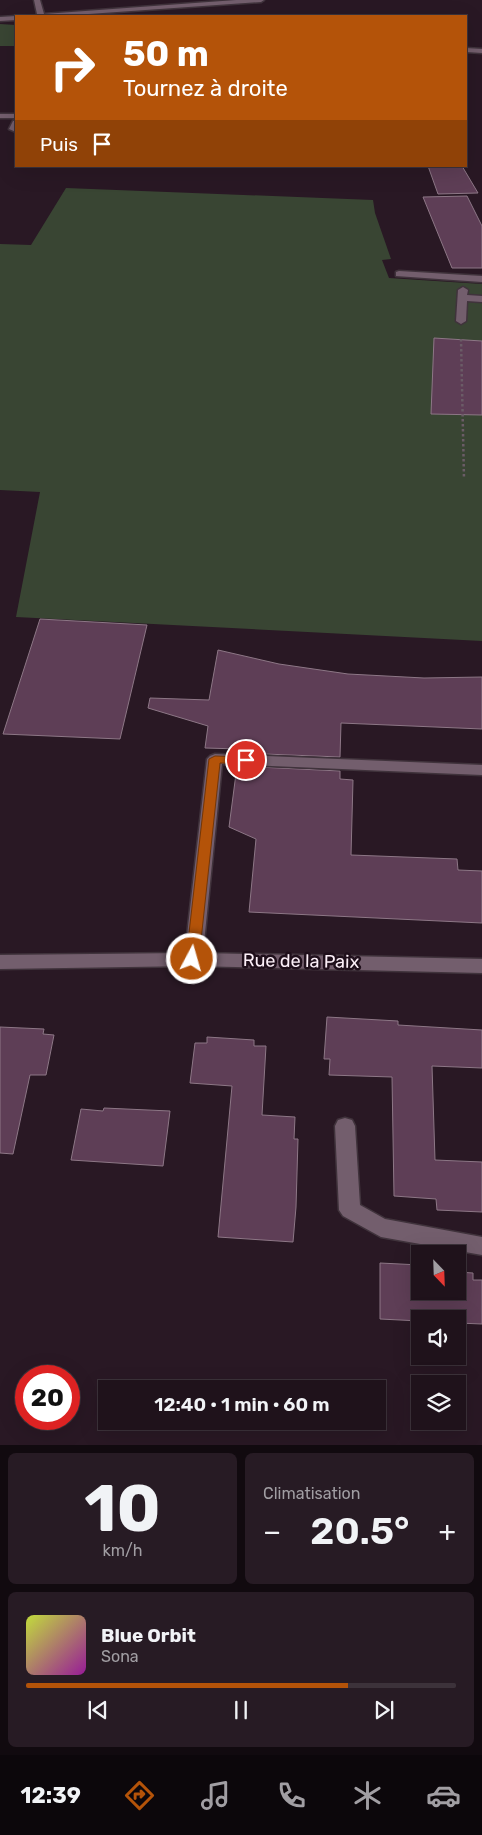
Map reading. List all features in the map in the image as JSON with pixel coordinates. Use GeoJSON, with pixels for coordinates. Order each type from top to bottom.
{"type":"FeatureCollection","features":[{"type":"Feature","properties":{"kind":"street"},"geometry":{"type":"LineString","coordinates":[[37,0],[40,15]]}},
{"type":"Feature","properties":{"kind":"street"},"geometry":{"type":"LineString","coordinates":[[54,15],[261,0]]}},
{"type":"Feature","properties":{"kind":"street"},"geometry":{"type":"LineString","coordinates":[[0,20],[15,18]]}},
{"type":"Feature","properties":{"kind":"street"},"geometry":{"type":"LineString","coordinates":[[0,20],[15,22]]}},
{"type":"Feature","properties":{"kind":"street"},"geometry":{"type":"LineString","coordinates":[[467,50],[482,51]]}},
{"type":"Feature","properties":{"kind":"street"},"geometry":{"type":"LineString","coordinates":[[0,116],[15,116]]}},
{"type":"Feature","properties":{"kind":"street"},"geometry":{"type":"LineString","coordinates":[[399,274],[482,279]]}},
{"type":"Feature","properties":{"kind":"street"},"geometry":{"type":"LineString","coordinates":[[461,321],[462,294],[482,299]]}},
{"type":"Feature","properties":{"kind":"street"},"geometry":{"type":"LineString","coordinates":[[192,959],[215,759],[482,770]]}},
{"type":"Feature","properties":{"kind":"street","name":"Rue de la Paix"},"geometry":{"type":"LineString","coordinates":[[0,962],[192,959],[482,966]]}},
{"type":"Feature","properties":{"kind":"street"},"geometry":{"type":"LineString","coordinates":[[345,1126],[350,1210],[381,1228],[482,1246]]}},
{"type":"Feature","properties":{"kind":"path"},"geometry":{"type":"LineString","coordinates":[[461,321],[464,479]]}},
{"type":"Feature","properties":{"kind":"green space"},"geometry":{"type":"Polygon","coordinates":[[[0,24],[15,25],[15,46],[0,46],[0,24]]]}},
{"type":"Feature","properties":{"kind":"green space"},"geometry":{"type":"Polygon","coordinates":[[[66,188],[373,200],[375,213],[391,259],[382,260],[389,278],[482,284],[482,641],[16,617],[40,492],[0,490],[0,244],[31,245],[66,188]]]}},
{"type":"Feature","properties":{"kind":"building"},"geometry":{"type":"Polygon","coordinates":[[[428,167],[463,167],[478,193],[438,194],[428,167]]]}},
{"type":"Feature","properties":{"kind":"building"},"geometry":{"type":"Polygon","coordinates":[[[467,196],[482,226],[482,268],[452,268],[423,197],[467,196]]]}},
{"type":"Feature","properties":{"kind":"building"},"geometry":{"type":"Polygon","coordinates":[[[434,338],[482,341],[482,415],[431,414],[434,338]]]}},
{"type":"Feature","properties":{"kind":"building"},"geometry":{"type":"Polygon","coordinates":[[[40,619],[147,625],[120,739],[3,734],[40,619]]]}},
{"type":"Feature","properties":{"kind":"building"},"geometry":{"type":"Polygon","coordinates":[[[218,650],[279,664],[348,674],[424,678],[482,677],[482,729],[341,723],[340,757],[239,753],[240,749],[205,748],[208,726],[148,708],[150,698],[209,700],[218,650]]]}},
{"type":"Feature","properties":{"kind":"building"},"geometry":{"type":"Polygon","coordinates":[[[237,766],[340,771],[340,779],[353,780],[351,855],[457,859],[458,870],[482,871],[482,923],[249,912],[256,839],[229,827],[237,766]]]}},
{"type":"Feature","properties":{"kind":"building"},"geometry":{"type":"Polygon","coordinates":[[[327,1017],[398,1021],[398,1025],[482,1030],[482,1068],[432,1066],[435,1160],[482,1162],[482,1212],[437,1210],[436,1199],[394,1196],[392,1077],[329,1075],[330,1059],[324,1059],[327,1017]]]}},
{"type":"Feature","properties":{"kind":"building"},"geometry":{"type":"Polygon","coordinates":[[[0,1027],[44,1029],[43,1034],[54,1035],[46,1075],[30,1075],[13,1154],[0,1153],[0,1027]]]}},
{"type":"Feature","properties":{"kind":"building"},"geometry":{"type":"Polygon","coordinates":[[[207,1037],[254,1040],[254,1046],[266,1046],[262,1115],[295,1117],[294,1139],[298,1139],[293,1242],[218,1237],[232,1086],[190,1083],[195,1043],[207,1043],[207,1037]]]}},
{"type":"Feature","properties":{"kind":"building"},"geometry":{"type":"Polygon","coordinates":[[[104,1108],[170,1111],[163,1166],[71,1160],[81,1109],[103,1111],[104,1108]]]}},
{"type":"Feature","properties":{"kind":"building"},"geometry":{"type":"Polygon","coordinates":[[[380,1263],[411,1265],[411,1300],[466,1300],[466,1273],[473,1273],[473,1280],[482,1280],[482,1324],[466,1323],[466,1310],[411,1310],[411,1321],[380,1319],[380,1263]]]}},
{"type":"Feature","properties":{"kind":"route"},"geometry":{"type":"LineString","coordinates":[[192,959],[215,759],[246,760]]}}]}
